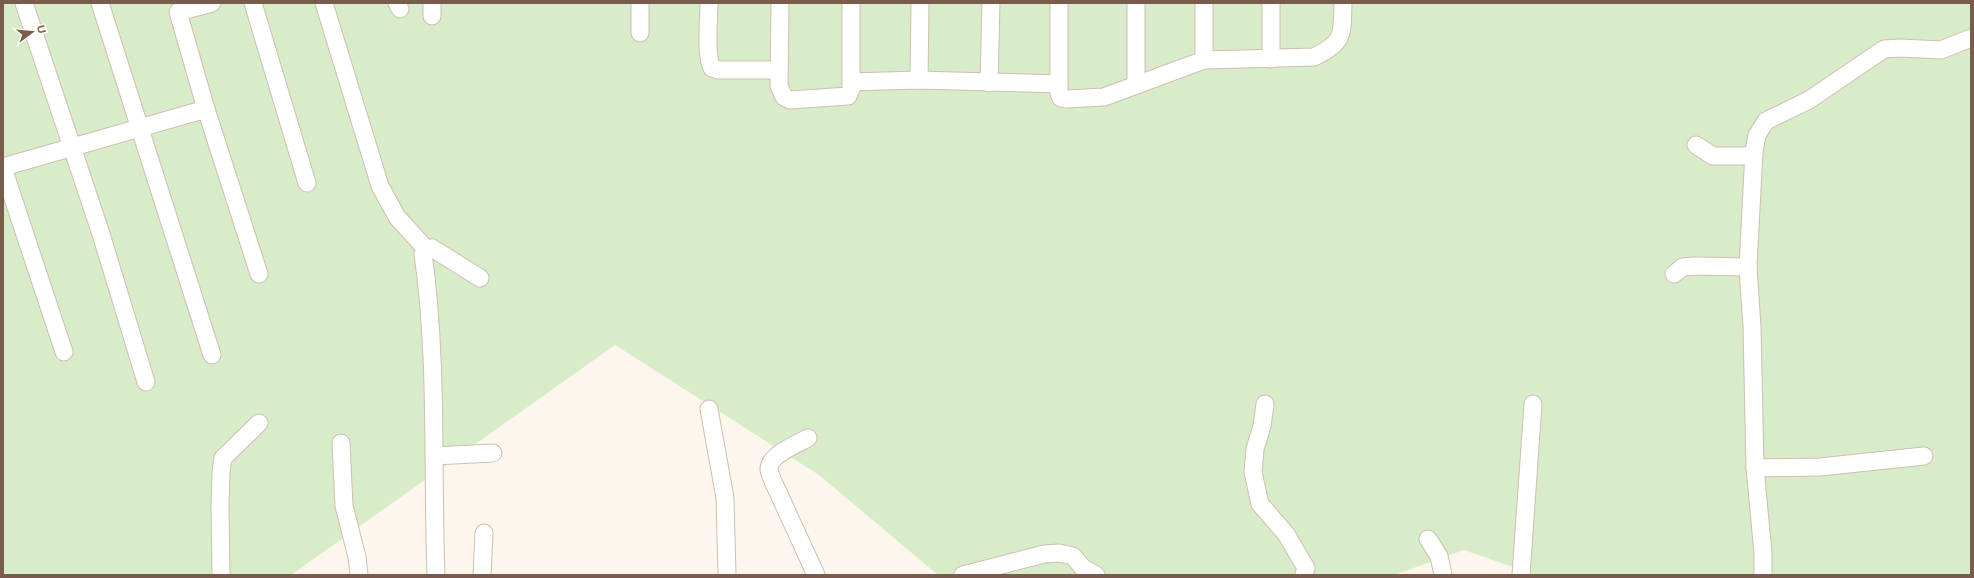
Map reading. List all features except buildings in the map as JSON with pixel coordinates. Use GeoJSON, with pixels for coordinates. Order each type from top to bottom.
{"type":"FeatureCollection","features":[{"type":"Feature","properties":{"kind":"street"},"geometry":{"type":"LineString","coordinates":[[24,3],[72,146],[146,382]]}},
{"type":"Feature","properties":{"kind":"street"},"geometry":{"type":"LineString","coordinates":[[100,3],[212,355]]}},
{"type":"Feature","properties":{"kind":"street"},"geometry":{"type":"LineString","coordinates":[[212,3],[177,8],[206,109],[259,274]]}},
{"type":"Feature","properties":{"kind":"street"},"geometry":{"type":"LineString","coordinates":[[253,3],[307,183]]}},
{"type":"Feature","properties":{"kind":"street"},"geometry":{"type":"LineString","coordinates":[[324,3],[380,186],[397,217],[427,250]]}},
{"type":"Feature","properties":{"kind":"street"},"geometry":{"type":"LineString","coordinates":[[640,3],[640,33]]}},
{"type":"Feature","properties":{"kind":"street"},"geometry":{"type":"LineString","coordinates":[[709,3],[709,53],[712,68],[719,70],[779,70]]}},
{"type":"Feature","properties":{"kind":"street"},"geometry":{"type":"LineString","coordinates":[[780,3],[779,86],[784,97],[790,100],[848,96],[851,89],[851,3]]}},
{"type":"Feature","properties":{"kind":"street"},"geometry":{"type":"LineString","coordinates":[[918,80],[920,3]]}},
{"type":"Feature","properties":{"kind":"street"},"geometry":{"type":"LineString","coordinates":[[989,83],[991,3]]}},
{"type":"Feature","properties":{"kind":"street"},"geometry":{"type":"LineString","coordinates":[[1059,3],[1058,84],[1061,98],[1067,99],[1104,97],[1204,60],[1314,57],[1330,50],[1339,42],[1343,29],[1343,3]]}},
{"type":"Feature","properties":{"kind":"street"},"geometry":{"type":"LineString","coordinates":[[1136,3],[1136,84]]}},
{"type":"Feature","properties":{"kind":"street"},"geometry":{"type":"LineString","coordinates":[[1204,3],[1204,60]]}},
{"type":"Feature","properties":{"kind":"street"},"geometry":{"type":"LineString","coordinates":[[1271,3],[1271,59]]}},
{"type":"Feature","properties":{"kind":"street"},"geometry":{"type":"LineString","coordinates":[[1763,575],[1763,553],[1755,468],[1752,327],[1748,267],[1754,156],[1757,135],[1766,121],[1792,109],[1820,93],[1884,49],[1900,48],[1941,50],[1971,38]]}},
{"type":"Feature","properties":{"kind":"street"},"geometry":{"type":"LineString","coordinates":[[851,82],[918,80],[1058,84]]}},
{"type":"Feature","properties":{"kind":"street"},"geometry":{"type":"LineString","coordinates":[[64,352],[3,168],[72,146],[206,109]]}},
{"type":"Feature","properties":{"kind":"street"},"geometry":{"type":"LineString","coordinates":[[1696,145],[1709,161],[1754,156]]}},
{"type":"Feature","properties":{"kind":"street"},"geometry":{"type":"LineString","coordinates":[[436,575],[433,504],[434,456],[429,292],[423,254],[432,248],[441,252],[480,278]]}},
{"type":"Feature","properties":{"kind":"street"},"geometry":{"type":"LineString","coordinates":[[1674,274],[1683,267],[1748,267]]}},
{"type":"Feature","properties":{"kind":"street"},"geometry":{"type":"LineString","coordinates":[[1265,404],[1262,426],[1255,449],[1253,472],[1260,504],[1286,534],[1306,568],[1304,575]]}},
{"type":"Feature","properties":{"kind":"street"},"geometry":{"type":"LineString","coordinates":[[1521,575],[1533,404]]}},
{"type":"Feature","properties":{"kind":"street"},"geometry":{"type":"LineString","coordinates":[[709,409],[724,498],[727,575]]}},
{"type":"Feature","properties":{"kind":"street"},"geometry":{"type":"LineString","coordinates":[[221,575],[220,506],[223,458],[259,423]]}},
{"type":"Feature","properties":{"kind":"street"},"geometry":{"type":"LineString","coordinates":[[808,438],[779,454],[772,461],[769,469],[772,479],[816,575]]}},
{"type":"Feature","properties":{"kind":"street"},"geometry":{"type":"LineString","coordinates":[[341,443],[344,506],[357,557],[359,575]]}},
{"type":"Feature","properties":{"kind":"street"},"geometry":{"type":"LineString","coordinates":[[434,456],[494,452]]}},
{"type":"Feature","properties":{"kind":"street"},"geometry":{"type":"LineString","coordinates":[[1755,468],[1820,467],[1924,456]]}},
{"type":"Feature","properties":{"kind":"street"},"geometry":{"type":"LineString","coordinates":[[482,575],[484,533]]}},
{"type":"Feature","properties":{"kind":"street"},"geometry":{"type":"LineString","coordinates":[[1428,539],[1439,556],[1443,575]]}},
{"type":"Feature","properties":{"kind":"street"},"geometry":{"type":"LineString","coordinates":[[963,575],[987,572],[1044,554],[1059,553],[1073,556],[1083,568],[1096,575]]}},
{"type":"Feature","properties":{"kind":"green space"},"geometry":{"type":"Polygon","coordinates":[[[3,3],[1971,3],[1971,575],[1536,575],[1464,550],[1394,575],[938,575],[819,475],[615,345],[291,575],[3,575],[3,3]]]}}]}
